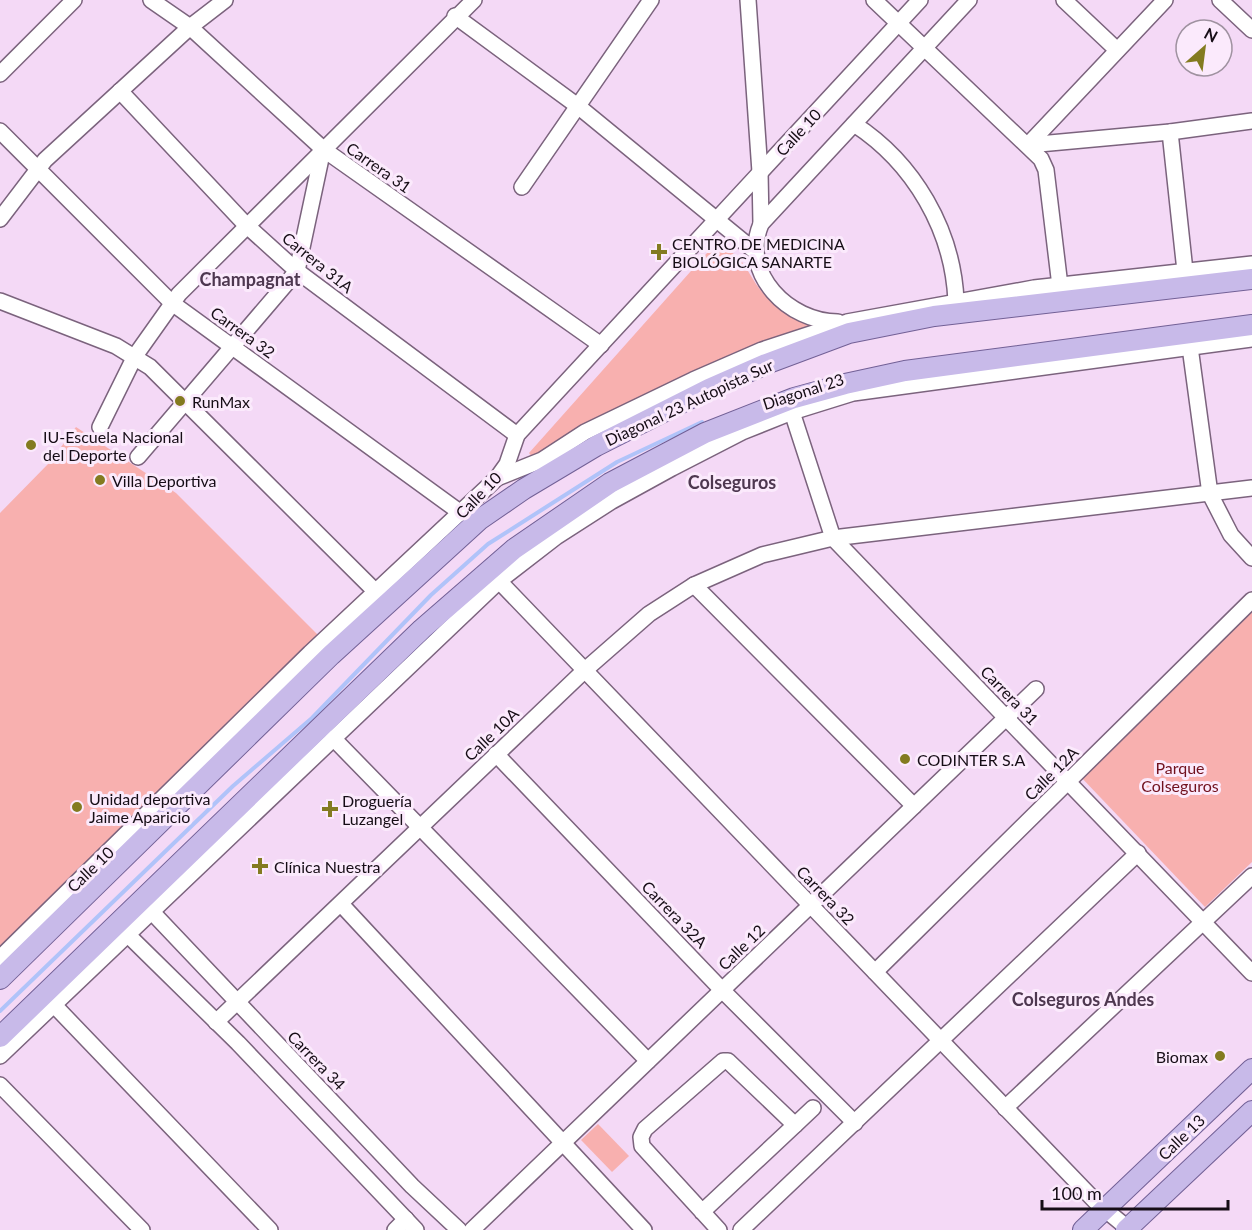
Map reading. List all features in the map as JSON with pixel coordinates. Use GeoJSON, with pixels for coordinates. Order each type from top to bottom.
{"type":"FeatureCollection","features":[{"type":"Feature","properties":{"kind":"main road","name":"Diagonal 23 Autopista Sur"},"geometry":{"type":"LineString","coordinates":[[381,596],[478,520],[524,489],[706,382],[849,333],[934,316],[1018,305],[1057,293],[1252,279]]}},
{"type":"Feature","properties":{"kind":"main road"},"geometry":{"type":"LineString","coordinates":[[1018,305],[1034,288],[1057,293]]}},
{"type":"Feature","properties":{"kind":"main road"},"geometry":{"type":"LineString","coordinates":[[0,1037],[427,637],[514,549],[610,483],[705,433],[763,410],[845,384],[905,371],[1252,325]]}},
{"type":"Feature","properties":{"kind":"main road","name":"Calle 10"},"geometry":{"type":"LineString","coordinates":[[0,979],[331,655],[381,596]]}},
{"type":"Feature","properties":{"kind":"main road"},"geometry":{"type":"LineString","coordinates":[[309,676],[309,654],[331,655]]}},
{"type":"Feature","properties":{"kind":"main road","name":"Calle 13"},"geometry":{"type":"LineString","coordinates":[[1083,1230],[1252,1069]]}},
{"type":"Feature","properties":{"kind":"main road","name":"Calle 13"},"geometry":{"type":"LineString","coordinates":[[1128,1230],[1252,1111]]}},
{"type":"Feature","properties":{"kind":"street"},"geometry":{"type":"LineString","coordinates":[[0,74],[75,0]]}},
{"type":"Feature","properties":{"kind":"street","name":"Carrera 31"},"geometry":{"type":"LineString","coordinates":[[151,0],[190,27],[323,149],[601,345]]}},
{"type":"Feature","properties":{"kind":"street"},"geometry":{"type":"LineString","coordinates":[[0,219],[37,168],[190,27],[225,0]]}},
{"type":"Feature","properties":{"kind":"street"},"geometry":{"type":"LineString","coordinates":[[100,427],[135,356],[172,303],[246,225],[455,16],[474,0]]}},
{"type":"Feature","properties":{"kind":"street"},"geometry":{"type":"LineString","coordinates":[[522,187],[651,0]]}},
{"type":"Feature","properties":{"kind":"street"},"geometry":{"type":"LineString","coordinates":[[748,0],[760,172],[761,224],[756,252],[764,279],[782,301],[806,316],[826,322],[847,322]]}},
{"type":"Feature","properties":{"kind":"street"},"geometry":{"type":"LineString","coordinates":[[874,0],[1041,159],[1046,170],[1057,293],[1185,271],[1252,264]]}},
{"type":"Feature","properties":{"kind":"street","name":"Calle 10"},"geometry":{"type":"LineString","coordinates":[[0,958],[309,654],[381,596],[497,478],[507,464],[518,435],[920,0]]}},
{"type":"Feature","properties":{"kind":"street"},"geometry":{"type":"LineString","coordinates":[[761,224],[969,0]]}},
{"type":"Feature","properties":{"kind":"street"},"geometry":{"type":"LineString","coordinates":[[1064,0],[1117,50]]}},
{"type":"Feature","properties":{"kind":"street"},"geometry":{"type":"LineString","coordinates":[[1028,145],[1165,0]]}},
{"type":"Feature","properties":{"kind":"street"},"geometry":{"type":"LineString","coordinates":[[1220,0],[1252,30]]}},
{"type":"Feature","properties":{"kind":"street"},"geometry":{"type":"LineString","coordinates":[[455,16],[579,107],[756,252]]}},
{"type":"Feature","properties":{"kind":"street","name":"Carrera 31A"},"geometry":{"type":"LineString","coordinates":[[120,92],[246,225],[297,271],[518,435]]}},
{"type":"Feature","properties":{"kind":"street"},"geometry":{"type":"LineString","coordinates":[[1028,145],[1252,122]]}},
{"type":"Feature","properties":{"kind":"street"},"geometry":{"type":"LineString","coordinates":[[854,124],[887,150],[909,174],[927,200],[941,229],[951,260],[956,302]]}},
{"type":"Feature","properties":{"kind":"street","name":"Carrera 32"},"geometry":{"type":"LineString","coordinates":[[0,131],[172,303],[461,513]]}},
{"type":"Feature","properties":{"kind":"street"},"geometry":{"type":"LineString","coordinates":[[1170,132],[1185,271]]}},
{"type":"Feature","properties":{"kind":"street"},"geometry":{"type":"LineString","coordinates":[[138,458],[297,271],[323,149]]}},
{"type":"Feature","properties":{"kind":"street"},"geometry":{"type":"LineString","coordinates":[[497,478],[542,460],[585,432],[706,382],[762,350],[847,322],[1034,288]]}},
{"type":"Feature","properties":{"kind":"street"},"geometry":{"type":"LineString","coordinates":[[0,301],[135,356],[187,403],[381,596]]}},
{"type":"Feature","properties":{"kind":"street","name":"Diagonal 23"},"geometry":{"type":"LineString","coordinates":[[427,637],[556,537],[612,501],[742,432],[792,412],[853,393],[898,385],[1252,339]]}},
{"type":"Feature","properties":{"kind":"street"},"geometry":{"type":"LineString","coordinates":[[1190,347],[1210,494],[1231,535],[1252,558]]}},
{"type":"Feature","properties":{"kind":"street","name":"Carrera 31"},"geometry":{"type":"LineString","coordinates":[[792,412],[833,538],[1252,973]]}},
{"type":"Feature","properties":{"kind":"street","name":"Calle 10A"},"geometry":{"type":"LineString","coordinates":[[216,1022],[236,1000],[342,904],[419,827],[585,670],[649,614],[694,585],[762,555],[833,538],[1252,488]]}},
{"type":"Feature","properties":{"kind":"street","name":"Carrera 32"},"geometry":{"type":"LineString","coordinates":[[499,581],[1005,1108],[1104,1210],[1128,1230]]}},
{"type":"Feature","properties":{"kind":"street"},"geometry":{"type":"LineString","coordinates":[[694,585],[914,806]]}},
{"type":"Feature","properties":{"kind":"street","name":"Calle 12A"},"geometry":{"type":"LineString","coordinates":[[875,972],[1252,600]]}},
{"type":"Feature","properties":{"kind":"street"},"geometry":{"type":"LineString","coordinates":[[0,1056],[333,738],[427,637]]}},
{"type":"Feature","properties":{"kind":"street","name":"Calle 12"},"geometry":{"type":"LineString","coordinates":[[472,1230],[1036,689]]}},
{"type":"Feature","properties":{"kind":"street"},"geometry":{"type":"LineString","coordinates":[[333,738],[648,1061]]}},
{"type":"Feature","properties":{"kind":"street","name":"Carrera 32A"},"geometry":{"type":"LineString","coordinates":[[496,754],[722,990],[855,1122]]}},
{"type":"Feature","properties":{"kind":"street"},"geometry":{"type":"LineString","coordinates":[[741,1230],[1138,854]]}},
{"type":"Feature","properties":{"kind":"street"},"geometry":{"type":"LineString","coordinates":[[1005,1108],[1252,876]]}},
{"type":"Feature","properties":{"kind":"street"},"geometry":{"type":"LineString","coordinates":[[342,904],[644,1230]]}},
{"type":"Feature","properties":{"kind":"street","name":"Carrera 34"},"geometry":{"type":"LineString","coordinates":[[152,912],[412,1186],[459,1230]]}},
{"type":"Feature","properties":{"kind":"street"},"geometry":{"type":"LineString","coordinates":[[128,935],[216,1022],[406,1226]]}},
{"type":"Feature","properties":{"kind":"street"},"geometry":{"type":"LineString","coordinates":[[54,1005],[270,1230]]}},
{"type":"Feature","properties":{"kind":"street"},"geometry":{"type":"LineString","coordinates":[[719,1230],[642,1146],[641,1137],[645,1129],[723,1061],[728,1060],[795,1125]]}},
{"type":"Feature","properties":{"kind":"street"},"geometry":{"type":"LineString","coordinates":[[0,1085],[142,1230]]}},
{"type":"Feature","properties":{"kind":"street"},"geometry":{"type":"LineString","coordinates":[[702,1212],[813,1108]]}},
{"type":"Feature","properties":{"kind":"green space"},"geometry":{"type":"Polygon","coordinates":[[[715,248],[732,253],[744,264],[758,287],[769,299],[810,326],[733,353],[582,427],[532,457],[529,453],[707,253],[715,248]]]}},
{"type":"Feature","properties":{"kind":"green space","name":"Unidad deportiva Jaime Aparicio"},"geometry":{"type":"Polygon","coordinates":[[[76,427],[176,493],[323,640],[0,958],[0,513],[49,463],[76,427]]]}},
{"type":"Feature","properties":{"kind":"green space","name":"Parque Colseguros"},"geometry":{"type":"Polygon","coordinates":[[[1252,611],[1252,862],[1205,907],[1078,774],[1252,611]]]}},
{"type":"Feature","properties":{"kind":"green space"},"geometry":{"type":"Polygon","coordinates":[[[598,1124],[629,1156],[612,1172],[581,1140],[598,1124]]]}},
{"type":"Feature","properties":{"kind":"waterway"},"geometry":{"type":"LineString","coordinates":[[0,1011],[233,786],[312,718],[431,595],[488,544],[617,462],[702,422]]}},
{"type":"Feature","properties":{"kind":"place","name":"CENTRO DE MEDICINA BIOLÓGICA SANARTE"},"geometry":{"type":"Point","coordinates":[659,252]}},
{"type":"Feature","properties":{"kind":"place","name":"RunMax"},"geometry":{"type":"Point","coordinates":[180,401]}},
{"type":"Feature","properties":{"kind":"place","name":"IU-Escuela Nacional del Deporte"},"geometry":{"type":"Point","coordinates":[31,445]}},
{"type":"Feature","properties":{"kind":"place","name":"Villa Deportiva"},"geometry":{"type":"Point","coordinates":[100,480]}},
{"type":"Feature","properties":{"kind":"place","name":"CODINTER S.A"},"geometry":{"type":"Point","coordinates":[905,759]}},
{"type":"Feature","properties":{"kind":"place","name":"Unidad deportiva Jaime Aparicio"},"geometry":{"type":"Point","coordinates":[77,807]}},
{"type":"Feature","properties":{"kind":"place","name":"Droguería Luzangel"},"geometry":{"type":"Point","coordinates":[330,809]}},
{"type":"Feature","properties":{"kind":"place","name":"Clínica Nuestra"},"geometry":{"type":"Point","coordinates":[260,866]}},
{"type":"Feature","properties":{"kind":"place","name":"Biomax"},"geometry":{"type":"Point","coordinates":[1220,1056]}},
{"type":"Feature","properties":{"kind":"district","name":"Champagnat"},"geometry":{"type":"Point","coordinates":[250,279]}},
{"type":"Feature","properties":{"kind":"district","name":"Colseguros"},"geometry":{"type":"Point","coordinates":[732,482]}},
{"type":"Feature","properties":{"kind":"district","name":"Colseguros Andes"},"geometry":{"type":"Point","coordinates":[1083,999]}}]}
